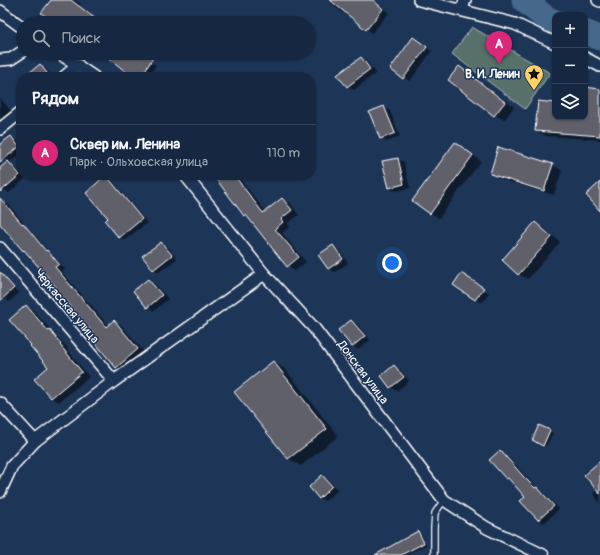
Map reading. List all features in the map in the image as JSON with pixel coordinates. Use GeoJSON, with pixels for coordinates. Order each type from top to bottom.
{"type":"FeatureCollection","features":[{"type":"Feature","properties":{"kind":"street"},"geometry":{"type":"LineString","coordinates":[[419,0],[463,5],[515,24],[552,42]]}},
{"type":"Feature","properties":{"kind":"street"},"geometry":{"type":"LineString","coordinates":[[0,11],[16,23]]}},
{"type":"Feature","properties":{"kind":"street"},"geometry":{"type":"LineString","coordinates":[[0,60],[11,59],[16,55]]}},
{"type":"Feature","properties":{"kind":"street"},"geometry":{"type":"LineString","coordinates":[[70,60],[87,72]]}},
{"type":"Feature","properties":{"kind":"street"},"geometry":{"type":"LineString","coordinates":[[588,60],[600,66]]}},
{"type":"Feature","properties":{"kind":"street"},"geometry":{"type":"LineString","coordinates":[[70,72],[78,65]]}},
{"type":"Feature","properties":{"kind":"street"},"geometry":{"type":"LineString","coordinates":[[0,130],[16,116]]}},
{"type":"Feature","properties":{"kind":"street","name":"Донская улица"},"geometry":{"type":"LineString","coordinates":[[189,180],[264,274],[314,328],[444,500],[487,528],[543,555]]}},
{"type":"Feature","properties":{"kind":"street","name":"Черкасская улица"},"geometry":{"type":"LineString","coordinates":[[0,248],[114,381]]}},
{"type":"Feature","properties":{"kind":"street"},"geometry":{"type":"LineString","coordinates":[[0,492],[12,466],[35,441],[114,381],[264,274]]}},
{"type":"Feature","properties":{"kind":"street"},"geometry":{"type":"LineString","coordinates":[[0,403],[35,441]]}},
{"type":"Feature","properties":{"kind":"lane"},"geometry":{"type":"LineString","coordinates":[[434,555],[435,513],[444,500]]}},
{"type":"Feature","properties":{"kind":"green space"},"geometry":{"type":"Polygon","coordinates":[[[472,27],[550,73],[525,109],[452,54],[472,27]]]}},
{"type":"Feature","properties":{"kind":"building"},"geometry":{"type":"Polygon","coordinates":[[[51,0],[71,0],[92,16],[45,16],[41,13],[51,0]]]}},
{"type":"Feature","properties":{"kind":"building"},"geometry":{"type":"Polygon","coordinates":[[[330,0],[373,0],[383,9],[366,30],[330,0]]]}},
{"type":"Feature","properties":{"kind":"building"},"geometry":{"type":"Polygon","coordinates":[[[413,37],[427,47],[403,79],[390,69],[413,37]]]}},
{"type":"Feature","properties":{"kind":"building"},"geometry":{"type":"Polygon","coordinates":[[[361,57],[370,69],[347,87],[337,75],[361,57]]]}},
{"type":"Feature","properties":{"kind":"building"},"geometry":{"type":"Polygon","coordinates":[[[111,60],[152,60],[144,72],[126,72],[111,60]]]}},
{"type":"Feature","properties":{"kind":"building"},"geometry":{"type":"Polygon","coordinates":[[[40,64],[46,72],[30,72],[40,64]]]}},
{"type":"Feature","properties":{"kind":"building"},"geometry":{"type":"Polygon","coordinates":[[[459,66],[505,102],[494,116],[448,80],[459,66]]]}},
{"type":"Feature","properties":{"kind":"building"},"geometry":{"type":"Polygon","coordinates":[[[588,87],[600,89],[600,136],[535,131],[538,101],[552,103],[552,120],[588,120],[588,87]]]}},
{"type":"Feature","properties":{"kind":"building"},"geometry":{"type":"Polygon","coordinates":[[[384,106],[395,133],[380,139],[369,112],[384,106]]]}},
{"type":"Feature","properties":{"kind":"building"},"geometry":{"type":"Polygon","coordinates":[[[11,136],[16,143],[16,149],[0,162],[0,144],[11,136]]]}},
{"type":"Feature","properties":{"kind":"building"},"geometry":{"type":"Polygon","coordinates":[[[455,142],[473,155],[430,214],[412,201],[455,142]]]}},
{"type":"Feature","properties":{"kind":"building"},"geometry":{"type":"Polygon","coordinates":[[[498,147],[553,164],[544,191],[490,174],[498,147]]]}},
{"type":"Feature","properties":{"kind":"building"},"geometry":{"type":"Polygon","coordinates":[[[398,158],[404,184],[389,188],[382,161],[398,158]]]}},
{"type":"Feature","properties":{"kind":"building"},"geometry":{"type":"Polygon","coordinates":[[[8,161],[16,170],[16,178],[0,192],[0,168],[8,161]]]}},
{"type":"Feature","properties":{"kind":"building"},"geometry":{"type":"Polygon","coordinates":[[[100,180],[110,180],[142,219],[119,238],[105,221],[108,218],[86,193],[100,180]]]}},
{"type":"Feature","properties":{"kind":"building"},"geometry":{"type":"Polygon","coordinates":[[[217,180],[238,180],[263,213],[282,198],[292,210],[281,219],[283,222],[275,229],[299,257],[287,267],[246,215],[244,216],[217,180]]]}},
{"type":"Feature","properties":{"kind":"building"},"geometry":{"type":"Polygon","coordinates":[[[600,182],[600,211],[586,195],[600,182]]]}},
{"type":"Feature","properties":{"kind":"building"},"geometry":{"type":"Polygon","coordinates":[[[0,198],[59,264],[55,267],[106,327],[114,320],[138,349],[116,368],[92,339],[95,336],[67,302],[66,303],[54,289],[56,287],[0,224],[0,198]]]}},
{"type":"Feature","properties":{"kind":"building"},"geometry":{"type":"Polygon","coordinates":[[[535,222],[552,237],[518,275],[502,260],[535,222]]]}},
{"type":"Feature","properties":{"kind":"building"},"geometry":{"type":"Polygon","coordinates":[[[161,242],[172,255],[153,270],[142,256],[161,242]]]}},
{"type":"Feature","properties":{"kind":"building"},"geometry":{"type":"Polygon","coordinates":[[[333,245],[343,259],[328,269],[318,255],[333,245]]]}},
{"type":"Feature","properties":{"kind":"building"},"geometry":{"type":"Polygon","coordinates":[[[0,272],[14,288],[0,301],[0,272]]]}},
{"type":"Feature","properties":{"kind":"building"},"geometry":{"type":"Polygon","coordinates":[[[461,273],[484,288],[475,300],[453,285],[461,273]]]}},
{"type":"Feature","properties":{"kind":"building"},"geometry":{"type":"Polygon","coordinates":[[[148,279],[162,295],[147,308],[133,291],[148,279]]]}},
{"type":"Feature","properties":{"kind":"building"},"geometry":{"type":"Polygon","coordinates":[[[26,305],[48,331],[50,330],[82,372],[51,398],[34,379],[48,367],[9,320],[26,305]]]}},
{"type":"Feature","properties":{"kind":"building"},"geometry":{"type":"Polygon","coordinates":[[[351,320],[365,336],[352,347],[338,330],[351,320]]]}},
{"type":"Feature","properties":{"kind":"building"},"geometry":{"type":"Polygon","coordinates":[[[273,361],[327,429],[288,459],[234,392],[273,361]]]}},
{"type":"Feature","properties":{"kind":"building"},"geometry":{"type":"Polygon","coordinates":[[[394,365],[404,377],[390,388],[381,376],[394,365]]]}},
{"type":"Feature","properties":{"kind":"building"},"geometry":{"type":"Polygon","coordinates":[[[539,425],[550,430],[543,446],[532,440],[539,425]]]}},
{"type":"Feature","properties":{"kind":"building"},"geometry":{"type":"Polygon","coordinates":[[[500,450],[523,476],[535,488],[537,487],[554,506],[538,520],[520,501],[525,497],[489,460],[500,450]]]}},
{"type":"Feature","properties":{"kind":"building"},"geometry":{"type":"Polygon","coordinates":[[[600,461],[600,494],[584,475],[600,461]]]}},
{"type":"Feature","properties":{"kind":"building"},"geometry":{"type":"Polygon","coordinates":[[[322,475],[332,486],[319,499],[309,487],[322,475]]]}},
{"type":"Feature","properties":{"kind":"building"},"geometry":{"type":"Polygon","coordinates":[[[418,531],[424,543],[401,555],[375,555],[418,531]]]}},
{"type":"Feature","properties":{"kind":"waterway"},"geometry":{"type":"LineString","coordinates":[[524,0],[546,18],[552,21]]}},
{"type":"Feature","properties":{"kind":"waterway"},"geometry":{"type":"LineString","coordinates":[[588,33],[600,38]]}},
{"type":"Feature","properties":{"kind":"place","name":"Сквер им. Ленина"},"geometry":{"type":"Point","coordinates":[499,64]}},
{"type":"Feature","properties":{"kind":"place","name":"В. И. Ленин"},"geometry":{"type":"Point","coordinates":[534,91]}}]}
